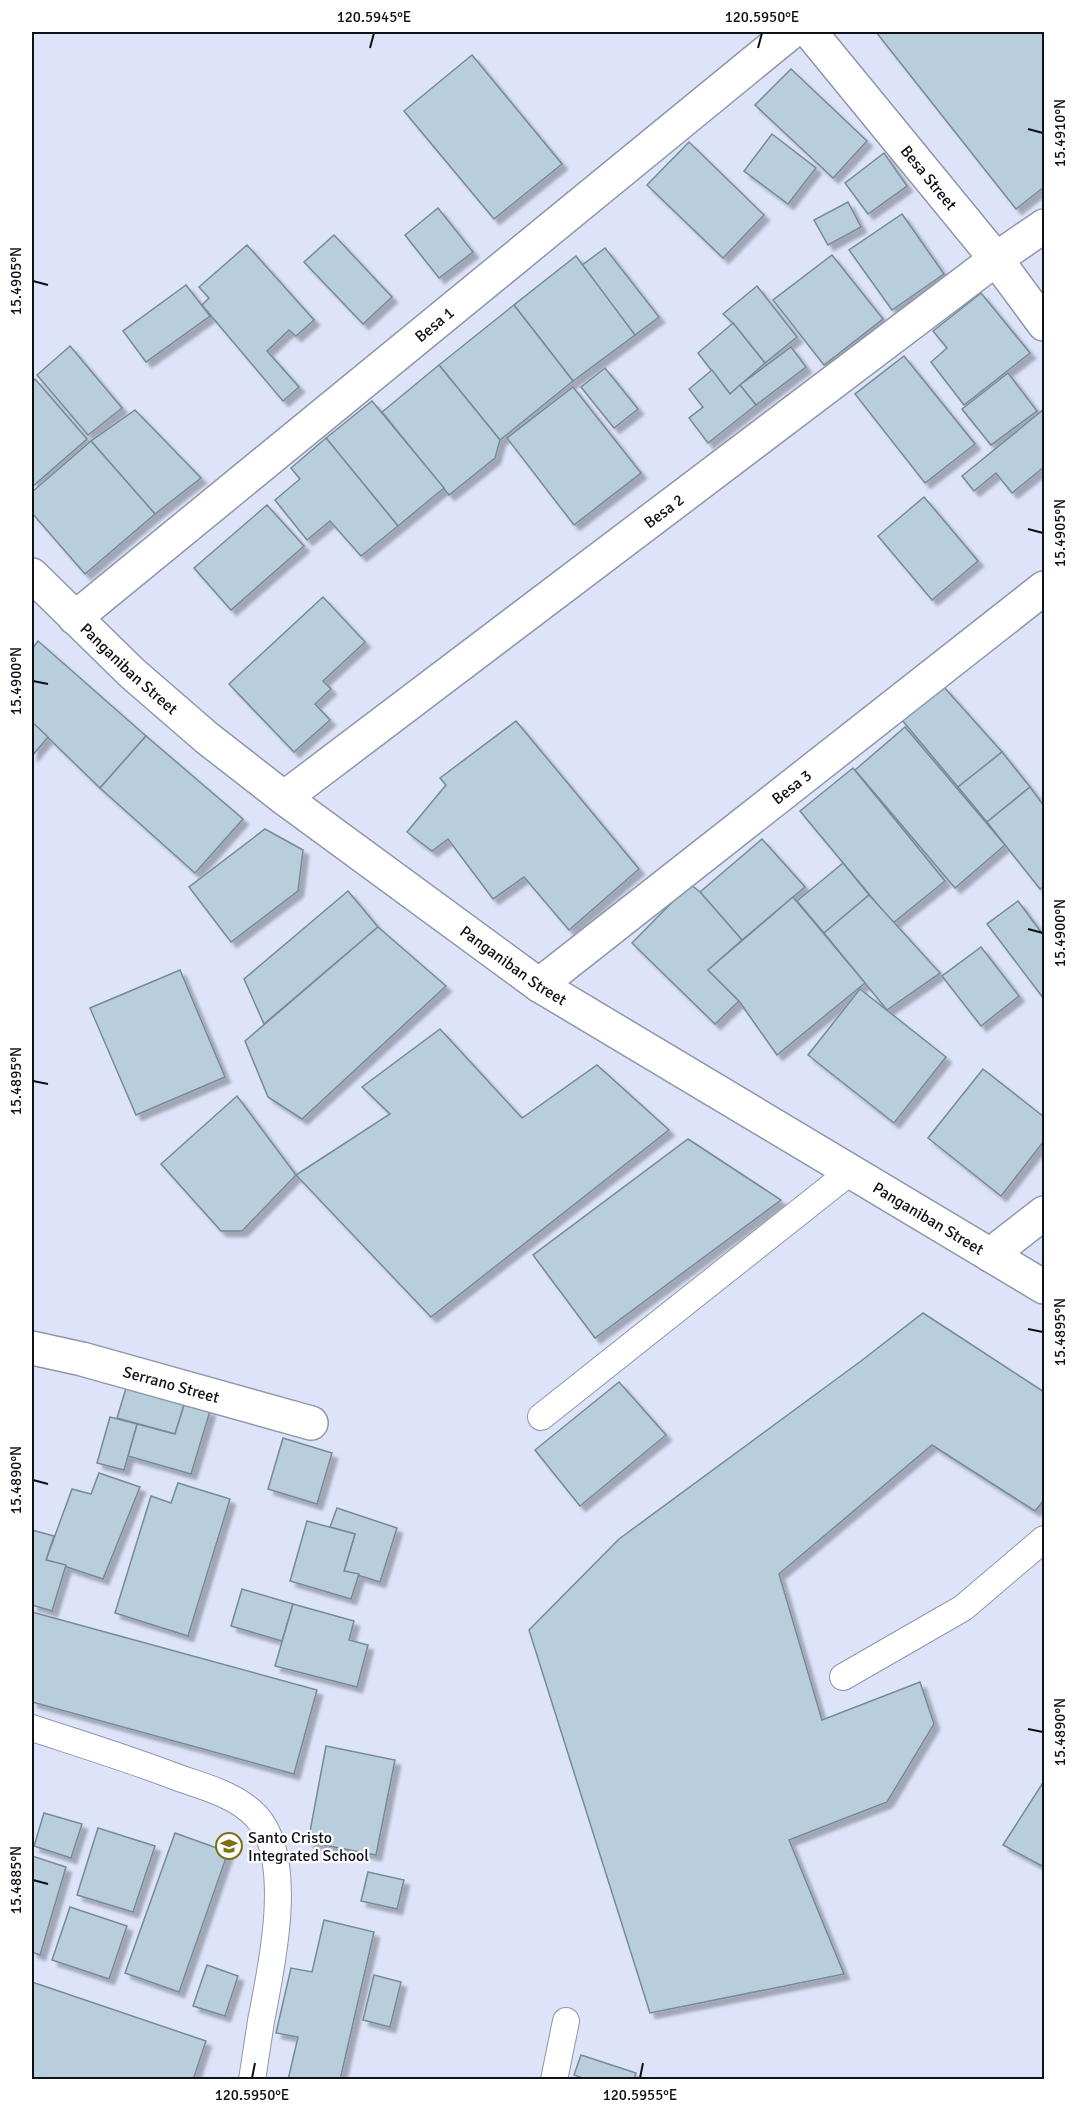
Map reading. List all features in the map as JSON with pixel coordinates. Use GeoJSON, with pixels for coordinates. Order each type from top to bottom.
{"type":"FeatureCollection","features":[{"type":"Feature","properties":{"kind":"street","name":"Besa 1"},"geometry":{"type":"LineString","coordinates":[[75,618],[791,32]]}},
{"type":"Feature","properties":{"kind":"street","name":"Besa Street"},"geometry":{"type":"LineString","coordinates":[[810,32],[996,259],[1044,324]]}},
{"type":"Feature","properties":{"kind":"street","name":"Besa 2"},"geometry":{"type":"LineString","coordinates":[[284,798],[996,259],[1044,226]]}},
{"type":"Feature","properties":{"kind":"street","name":"Panganiban Street"},"geometry":{"type":"LineString","coordinates":[[32,575],[132,673],[190,723],[284,798],[539,985],[1044,1287]]}},
{"type":"Feature","properties":{"kind":"street","name":"Besa 3"},"geometry":{"type":"LineString","coordinates":[[539,985],[1044,588]]}},
{"type":"Feature","properties":{"kind":"street"},"geometry":{"type":"LineString","coordinates":[[990,1255],[1044,1213]]}},
{"type":"Feature","properties":{"kind":"street","name":"Serrano Street"},"geometry":{"type":"LineString","coordinates":[[32,1348],[82,1359],[311,1424]]}},
{"type":"Feature","properties":{"kind":"lane"},"geometry":{"type":"LineString","coordinates":[[541,1417],[851,1171]]}},
{"type":"Feature","properties":{"kind":"lane"},"geometry":{"type":"LineString","coordinates":[[843,1677],[963,1608],[1044,1539]]}},
{"type":"Feature","properties":{"kind":"lane"},"geometry":{"type":"LineString","coordinates":[[32,1728],[146,1765],[229,1796],[256,1817],[274,1848],[278,1893],[274,1959],[252,2079]]}},
{"type":"Feature","properties":{"kind":"lane"},"geometry":{"type":"LineString","coordinates":[[554,2079],[566,2021]]}},
{"type":"Feature","properties":{"kind":"building"},"geometry":{"type":"Polygon","coordinates":[[[876,32],[1044,32],[1044,187],[1016,209],[876,32]]]}},
{"type":"Feature","properties":{"kind":"building"},"geometry":{"type":"Polygon","coordinates":[[[472,55],[562,164],[494,219],[404,111],[472,55]]]}},
{"type":"Feature","properties":{"kind":"building"},"geometry":{"type":"Polygon","coordinates":[[[791,69],[867,141],[833,178],[755,105],[791,69]]]}},
{"type":"Feature","properties":{"kind":"building"},"geometry":{"type":"Polygon","coordinates":[[[772,134],[816,168],[788,204],[744,171],[772,134]]]}},
{"type":"Feature","properties":{"kind":"building"},"geometry":{"type":"Polygon","coordinates":[[[689,142],[764,215],[723,258],[647,185],[689,142]]]}},
{"type":"Feature","properties":{"kind":"building"},"geometry":{"type":"Polygon","coordinates":[[[884,153],[907,186],[868,214],[845,183],[884,153]]]}},
{"type":"Feature","properties":{"kind":"building"},"geometry":{"type":"Polygon","coordinates":[[[848,202],[861,227],[828,245],[814,220],[848,202]]]}},
{"type":"Feature","properties":{"kind":"building"},"geometry":{"type":"Polygon","coordinates":[[[438,208],[473,252],[439,278],[405,235],[438,208]]]}},
{"type":"Feature","properties":{"kind":"building"},"geometry":{"type":"Polygon","coordinates":[[[902,214],[944,274],[892,310],[849,250],[902,214]]]}},
{"type":"Feature","properties":{"kind":"building"},"geometry":{"type":"Polygon","coordinates":[[[334,235],[392,297],[363,324],[304,262],[334,235]]]}},
{"type":"Feature","properties":{"kind":"building"},"geometry":{"type":"Polygon","coordinates":[[[247,245],[314,320],[296,336],[289,330],[267,351],[299,387],[283,401],[202,305],[209,298],[199,287],[247,245]]]}},
{"type":"Feature","properties":{"kind":"building"},"geometry":{"type":"Polygon","coordinates":[[[605,248],[659,317],[635,335],[581,266],[605,248]]]}},
{"type":"Feature","properties":{"kind":"building"},"geometry":{"type":"Polygon","coordinates":[[[832,255],[883,319],[824,365],[773,300],[832,255]]]}},
{"type":"Feature","properties":{"kind":"building"},"geometry":{"type":"Polygon","coordinates":[[[576,256],[635,335],[573,381],[514,305],[576,256]]]}},
{"type":"Feature","properties":{"kind":"building"},"geometry":{"type":"Polygon","coordinates":[[[186,285],[210,316],[146,362],[123,331],[186,285]]]}},
{"type":"Feature","properties":{"kind":"building"},"geometry":{"type":"Polygon","coordinates":[[[757,286],[797,337],[765,363],[723,314],[757,286]]]}},
{"type":"Feature","properties":{"kind":"building"},"geometry":{"type":"Polygon","coordinates":[[[981,293],[1030,353],[964,405],[931,362],[947,348],[933,331],[981,293]]]}},
{"type":"Feature","properties":{"kind":"building"},"geometry":{"type":"Polygon","coordinates":[[[514,305],[573,381],[500,440],[439,365],[514,305]]]}},
{"type":"Feature","properties":{"kind":"building"},"geometry":{"type":"Polygon","coordinates":[[[733,323],[765,363],[730,394],[698,353],[733,323]]]}},
{"type":"Feature","properties":{"kind":"building"},"geometry":{"type":"Polygon","coordinates":[[[70,346],[122,408],[88,435],[37,375],[70,346]]]}},
{"type":"Feature","properties":{"kind":"building"},"geometry":{"type":"Polygon","coordinates":[[[791,347],[806,367],[756,405],[740,385],[791,347]]]}},
{"type":"Feature","properties":{"kind":"building"},"geometry":{"type":"Polygon","coordinates":[[[904,356],[975,444],[925,483],[855,394],[904,356]]]}},
{"type":"Feature","properties":{"kind":"building"},"geometry":{"type":"Polygon","coordinates":[[[439,365],[500,440],[495,458],[449,495],[382,412],[439,365]]]}},
{"type":"Feature","properties":{"kind":"building"},"geometry":{"type":"Polygon","coordinates":[[[605,368],[638,409],[614,428],[581,387],[605,368]]]}},
{"type":"Feature","properties":{"kind":"building"},"geometry":{"type":"Polygon","coordinates":[[[712,370],[730,394],[740,385],[756,405],[708,443],[689,418],[703,407],[689,389],[712,370]]]}},
{"type":"Feature","properties":{"kind":"building"},"geometry":{"type":"Polygon","coordinates":[[[1008,373],[1037,411],[991,445],[962,409],[1008,373]]]}},
{"type":"Feature","properties":{"kind":"building"},"geometry":{"type":"Polygon","coordinates":[[[35,379],[87,439],[32,487],[32,382],[35,379]]]}},
{"type":"Feature","properties":{"kind":"building"},"geometry":{"type":"Polygon","coordinates":[[[573,387],[641,473],[574,525],[507,438],[573,387]]]}},
{"type":"Feature","properties":{"kind":"building"},"geometry":{"type":"Polygon","coordinates":[[[372,401],[444,488],[398,526],[326,438],[372,401]]]}},
{"type":"Feature","properties":{"kind":"building"},"geometry":{"type":"Polygon","coordinates":[[[1044,409],[1044,467],[1012,493],[996,473],[974,491],[962,476],[1044,409]]]}},
{"type":"Feature","properties":{"kind":"building"},"geometry":{"type":"Polygon","coordinates":[[[135,410],[201,478],[155,514],[91,441],[135,410]]]}},
{"type":"Feature","properties":{"kind":"building"},"geometry":{"type":"Polygon","coordinates":[[[326,438],[398,526],[361,556],[330,521],[307,540],[275,500],[300,479],[291,468],[326,438]]]}},
{"type":"Feature","properties":{"kind":"building"},"geometry":{"type":"Polygon","coordinates":[[[91,441],[155,514],[85,574],[32,513],[32,492],[91,441]]]}},
{"type":"Feature","properties":{"kind":"building"},"geometry":{"type":"Polygon","coordinates":[[[924,497],[978,561],[932,600],[878,536],[924,497]]]}},
{"type":"Feature","properties":{"kind":"building"},"geometry":{"type":"Polygon","coordinates":[[[267,505],[304,546],[231,610],[194,568],[267,505]]]}},
{"type":"Feature","properties":{"kind":"building"},"geometry":{"type":"Polygon","coordinates":[[[323,597],[365,642],[323,681],[331,689],[315,704],[330,720],[294,752],[229,684],[323,597]]]}},
{"type":"Feature","properties":{"kind":"building"},"geometry":{"type":"Polygon","coordinates":[[[38,641],[146,736],[100,788],[32,722],[32,649],[38,641]]]}},
{"type":"Feature","properties":{"kind":"building"},"geometry":{"type":"Polygon","coordinates":[[[943,686],[1002,752],[958,787],[902,720],[943,686]]]}},
{"type":"Feature","properties":{"kind":"building"},"geometry":{"type":"Polygon","coordinates":[[[516,721],[639,869],[569,930],[524,877],[493,899],[448,839],[432,851],[407,832],[446,785],[440,778],[516,721]]]}},
{"type":"Feature","properties":{"kind":"building"},"geometry":{"type":"Polygon","coordinates":[[[32,722],[48,737],[32,756],[32,722]]]}},
{"type":"Feature","properties":{"kind":"building"},"geometry":{"type":"Polygon","coordinates":[[[905,727],[1005,845],[955,888],[855,770],[905,727]]]}},
{"type":"Feature","properties":{"kind":"building"},"geometry":{"type":"Polygon","coordinates":[[[146,736],[243,819],[195,873],[100,788],[146,736]]]}},
{"type":"Feature","properties":{"kind":"building"},"geometry":{"type":"Polygon","coordinates":[[[1002,752],[1030,787],[987,822],[958,787],[1002,752]]]}},
{"type":"Feature","properties":{"kind":"building"},"geometry":{"type":"Polygon","coordinates":[[[853,768],[945,881],[893,923],[800,811],[853,768]]]}},
{"type":"Feature","properties":{"kind":"building"},"geometry":{"type":"Polygon","coordinates":[[[1030,787],[1044,806],[1044,886],[1040,889],[987,822],[1030,787]]]}},
{"type":"Feature","properties":{"kind":"building"},"geometry":{"type":"Polygon","coordinates":[[[265,829],[303,850],[298,891],[231,942],[189,887],[265,829]]]}},
{"type":"Feature","properties":{"kind":"building"},"geometry":{"type":"Polygon","coordinates":[[[762,839],[805,887],[742,940],[700,892],[762,839]]]}},
{"type":"Feature","properties":{"kind":"building"},"geometry":{"type":"Polygon","coordinates":[[[843,863],[869,895],[824,933],[797,901],[843,863]]]}},
{"type":"Feature","properties":{"kind":"building"},"geometry":{"type":"Polygon","coordinates":[[[690,884],[700,892],[742,940],[708,970],[739,1001],[715,1024],[632,943],[690,884]]]}},
{"type":"Feature","properties":{"kind":"building"},"geometry":{"type":"Polygon","coordinates":[[[348,891],[378,927],[264,1024],[244,979],[348,891]]]}},
{"type":"Feature","properties":{"kind":"building"},"geometry":{"type":"Polygon","coordinates":[[[869,895],[940,973],[887,1010],[824,933],[869,895]]]}},
{"type":"Feature","properties":{"kind":"building"},"geometry":{"type":"Polygon","coordinates":[[[793,897],[865,983],[777,1055],[739,1001],[708,970],[793,897]]]}},
{"type":"Feature","properties":{"kind":"building"},"geometry":{"type":"Polygon","coordinates":[[[1018,901],[1044,936],[1044,999],[987,924],[1018,901]]]}},
{"type":"Feature","properties":{"kind":"building"},"geometry":{"type":"Polygon","coordinates":[[[378,927],[446,986],[302,1119],[268,1097],[245,1041],[378,927]]]}},
{"type":"Feature","properties":{"kind":"building"},"geometry":{"type":"Polygon","coordinates":[[[981,947],[1019,996],[981,1026],[942,976],[981,947]]]}},
{"type":"Feature","properties":{"kind":"building"},"geometry":{"type":"Polygon","coordinates":[[[180,970],[225,1077],[136,1115],[90,1008],[180,970]]]}},
{"type":"Feature","properties":{"kind":"building"},"geometry":{"type":"Polygon","coordinates":[[[860,989],[946,1057],[894,1123],[808,1055],[860,989]]]}},
{"type":"Feature","properties":{"kind":"building"},"geometry":{"type":"Polygon","coordinates":[[[440,1029],[522,1118],[597,1065],[669,1130],[431,1317],[296,1175],[390,1114],[362,1087],[440,1029]]]}},
{"type":"Feature","properties":{"kind":"building"},"geometry":{"type":"Polygon","coordinates":[[[983,1069],[1044,1117],[1044,1141],[1001,1196],[928,1138],[983,1069]]]}},
{"type":"Feature","properties":{"kind":"building"},"geometry":{"type":"Polygon","coordinates":[[[237,1096],[296,1175],[242,1231],[221,1231],[161,1164],[237,1096]]]}},
{"type":"Feature","properties":{"kind":"building"},"geometry":{"type":"Polygon","coordinates":[[[688,1139],[781,1200],[595,1338],[533,1255],[688,1139]]]}},
{"type":"Feature","properties":{"kind":"building"},"geometry":{"type":"Polygon","coordinates":[[[923,1313],[1044,1392],[1044,1500],[1035,1511],[932,1445],[779,1574],[822,1720],[920,1682],[934,1724],[887,1802],[789,1840],[844,1974],[650,2013],[529,1630],[619,1539],[923,1313]]]}},
{"type":"Feature","properties":{"kind":"building"},"geometry":{"type":"Polygon","coordinates":[[[619,1382],[666,1435],[580,1506],[535,1450],[619,1382]]]}},
{"type":"Feature","properties":{"kind":"building"},"geometry":{"type":"Polygon","coordinates":[[[127,1385],[185,1402],[175,1434],[117,1418],[127,1385]]]}},
{"type":"Feature","properties":{"kind":"building"},"geometry":{"type":"Polygon","coordinates":[[[185,1402],[210,1411],[191,1474],[128,1456],[137,1424],[175,1434],[185,1402]]]}},
{"type":"Feature","properties":{"kind":"building"},"geometry":{"type":"Polygon","coordinates":[[[110,1417],[137,1424],[124,1470],[97,1463],[110,1417]]]}},
{"type":"Feature","properties":{"kind":"building"},"geometry":{"type":"Polygon","coordinates":[[[283,1438],[332,1453],[317,1504],[268,1489],[283,1438]]]}},
{"type":"Feature","properties":{"kind":"building"},"geometry":{"type":"Polygon","coordinates":[[[99,1473],[140,1487],[103,1579],[46,1560],[72,1489],[91,1494],[99,1473]]]}},
{"type":"Feature","properties":{"kind":"building"},"geometry":{"type":"Polygon","coordinates":[[[178,1483],[230,1499],[188,1636],[115,1613],[151,1496],[171,1503],[178,1483]]]}},
{"type":"Feature","properties":{"kind":"building"},"geometry":{"type":"Polygon","coordinates":[[[337,1508],[397,1528],[380,1582],[344,1571],[355,1534],[330,1527],[337,1508]]]}},
{"type":"Feature","properties":{"kind":"building"},"geometry":{"type":"Polygon","coordinates":[[[307,1521],[355,1534],[344,1571],[359,1574],[351,1599],[290,1581],[307,1521]]]}},
{"type":"Feature","properties":{"kind":"building"},"geometry":{"type":"Polygon","coordinates":[[[32,1530],[54,1536],[46,1560],[66,1565],[52,1611],[32,1605],[32,1530]]]}},
{"type":"Feature","properties":{"kind":"building"},"geometry":{"type":"Polygon","coordinates":[[[242,1589],[293,1604],[282,1641],[231,1626],[242,1589]]]}},
{"type":"Feature","properties":{"kind":"building"},"geometry":{"type":"Polygon","coordinates":[[[293,1604],[354,1621],[349,1640],[368,1645],[357,1687],[275,1666],[293,1604]]]}},
{"type":"Feature","properties":{"kind":"building"},"geometry":{"type":"Polygon","coordinates":[[[32,1612],[317,1690],[294,1774],[32,1702],[32,1612]]]}},
{"type":"Feature","properties":{"kind":"building"},"geometry":{"type":"Polygon","coordinates":[[[326,1746],[395,1760],[376,1855],[308,1842],[326,1746]]]}},
{"type":"Feature","properties":{"kind":"building"},"geometry":{"type":"Polygon","coordinates":[[[1044,1781],[1044,1867],[1003,1845],[1044,1781]]]}},
{"type":"Feature","properties":{"kind":"building"},"geometry":{"type":"Polygon","coordinates":[[[44,1813],[82,1824],[71,1858],[34,1846],[44,1813]]]}},
{"type":"Feature","properties":{"kind":"building"},"geometry":{"type":"Polygon","coordinates":[[[98,1828],[155,1846],[133,1912],[77,1895],[98,1828]]]}},
{"type":"Feature","properties":{"kind":"building"},"geometry":{"type":"Polygon","coordinates":[[[175,1833],[228,1852],[179,1992],[125,1973],[175,1833]]]}},
{"type":"Feature","properties":{"kind":"building"},"geometry":{"type":"Polygon","coordinates":[[[32,1856],[66,1867],[40,1955],[32,1952],[32,1856]]]}},
{"type":"Feature","properties":{"kind":"building"},"geometry":{"type":"Polygon","coordinates":[[[368,1872],[404,1880],[397,1909],[361,1901],[368,1872]]]}},
{"type":"Feature","properties":{"kind":"building"},"geometry":{"type":"Polygon","coordinates":[[[70,1907],[127,1926],[109,1979],[52,1960],[70,1907]]]}},
{"type":"Feature","properties":{"kind":"building"},"geometry":{"type":"Polygon","coordinates":[[[324,1920],[374,1932],[340,2080],[288,2080],[298,2037],[276,2033],[291,1968],[312,1972],[324,1920]]]}},
{"type":"Feature","properties":{"kind":"building"},"geometry":{"type":"Polygon","coordinates":[[[207,1965],[238,1976],[225,2016],[193,2006],[207,1965]]]}},
{"type":"Feature","properties":{"kind":"building"},"geometry":{"type":"Polygon","coordinates":[[[374,1975],[401,1982],[390,2027],[363,2020],[374,1975]]]}},
{"type":"Feature","properties":{"kind":"building"},"geometry":{"type":"Polygon","coordinates":[[[32,1982],[206,2041],[193,2080],[32,2080],[32,1982]]]}},
{"type":"Feature","properties":{"kind":"building"},"geometry":{"type":"Polygon","coordinates":[[[581,2055],[636,2073],[634,2080],[588,2080],[574,2075],[581,2055]]]}},
{"type":"Feature","properties":{"kind":"place","name":"Santo Cristo Integrated School"},"geometry":{"type":"Point","coordinates":[229,1846]}}]}
